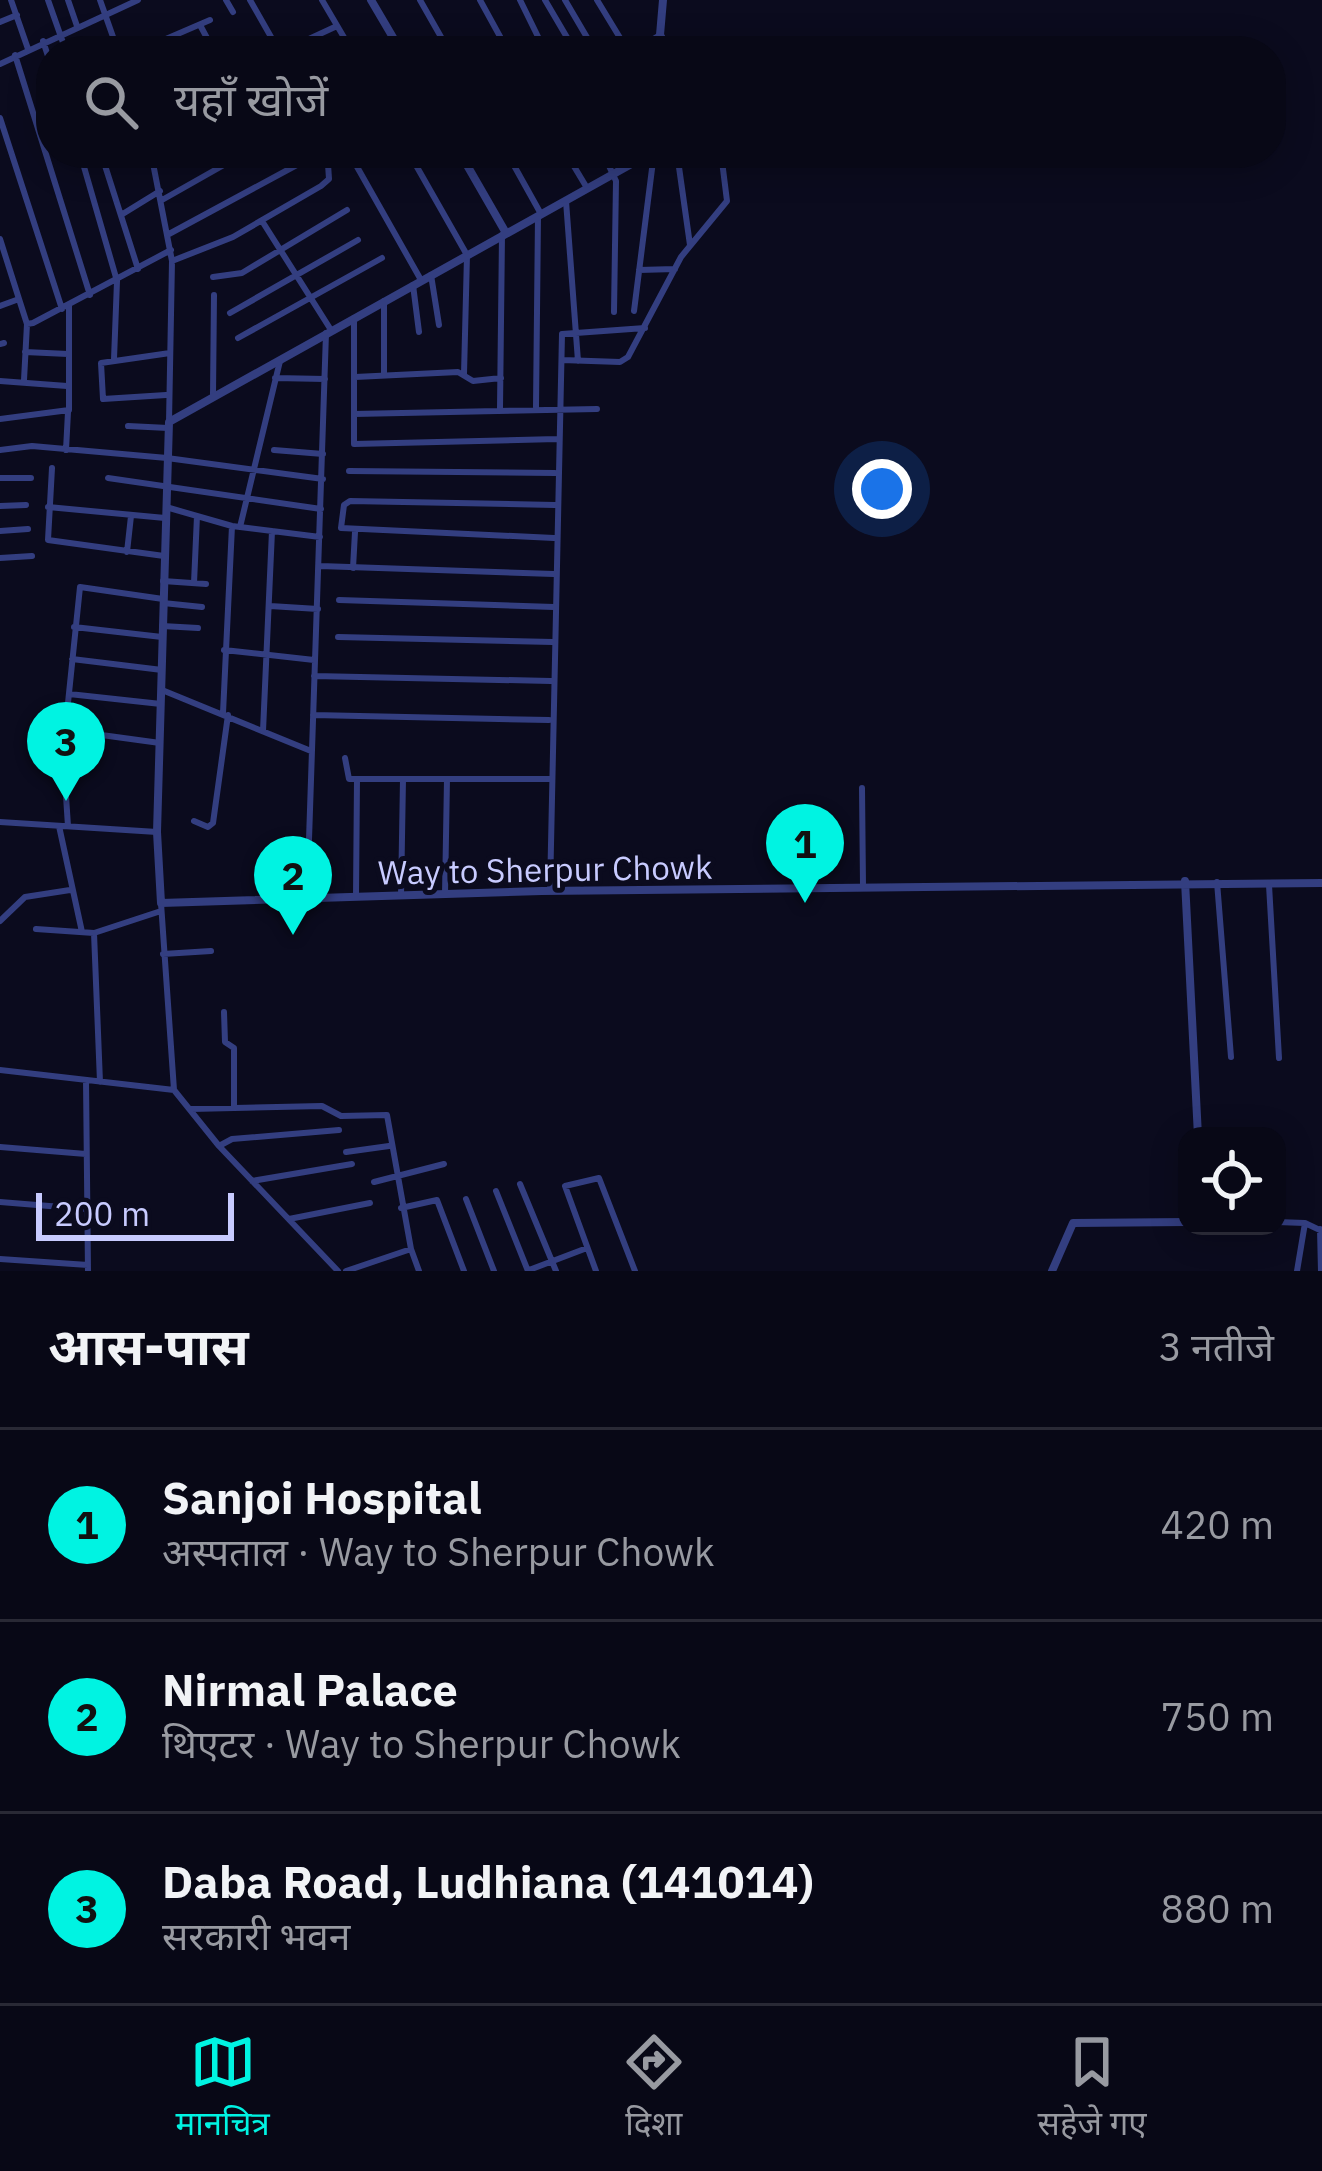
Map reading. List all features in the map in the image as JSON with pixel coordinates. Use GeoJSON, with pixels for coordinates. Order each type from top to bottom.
{"type":"FeatureCollection","features":[{"type":"Feature","properties":{"kind":"street"},"geometry":{"type":"LineString","coordinates":[[11,0],[28,49]]}},
{"type":"Feature","properties":{"kind":"street"},"geometry":{"type":"LineString","coordinates":[[48,0],[59,34]]}},
{"type":"Feature","properties":{"kind":"street"},"geometry":{"type":"LineString","coordinates":[[68,0],[77,26]]}},
{"type":"Feature","properties":{"kind":"street"},"geometry":{"type":"LineString","coordinates":[[100,0],[111,36]]}},
{"type":"Feature","properties":{"kind":"street"},"geometry":{"type":"LineString","coordinates":[[55,36],[138,0]]}},
{"type":"Feature","properties":{"kind":"street"},"geometry":{"type":"LineString","coordinates":[[226,0],[233,12]]}},
{"type":"Feature","properties":{"kind":"street"},"geometry":{"type":"LineString","coordinates":[[250,0],[272,36]]}},
{"type":"Feature","properties":{"kind":"street"},"geometry":{"type":"LineString","coordinates":[[322,0],[343,36]]}},
{"type":"Feature","properties":{"kind":"street"},"geometry":{"type":"LineString","coordinates":[[371,0],[392,36]]}},
{"type":"Feature","properties":{"kind":"street"},"geometry":{"type":"LineString","coordinates":[[420,0],[440,36]]}},
{"type":"Feature","properties":{"kind":"street"},"geometry":{"type":"LineString","coordinates":[[480,0],[500,36]]}},
{"type":"Feature","properties":{"kind":"street"},"geometry":{"type":"LineString","coordinates":[[520,0],[538,36]]}},
{"type":"Feature","properties":{"kind":"street"},"geometry":{"type":"LineString","coordinates":[[525,10],[545,0],[566,36]]}},
{"type":"Feature","properties":{"kind":"street"},"geometry":{"type":"LineString","coordinates":[[565,0],[587,36]]}},
{"type":"Feature","properties":{"kind":"street"},"geometry":{"type":"LineString","coordinates":[[597,0],[621,36]]}},
{"type":"Feature","properties":{"kind":"street"},"geometry":{"type":"LineString","coordinates":[[660,35],[663,0]]}},
{"type":"Feature","properties":{"kind":"street"},"geometry":{"type":"LineString","coordinates":[[0,22],[17,15]]}},
{"type":"Feature","properties":{"kind":"street"},"geometry":{"type":"LineString","coordinates":[[175,36],[210,20]]}},
{"type":"Feature","properties":{"kind":"street"},"geometry":{"type":"LineString","coordinates":[[200,26],[206,36]]}},
{"type":"Feature","properties":{"kind":"street"},"geometry":{"type":"LineString","coordinates":[[315,36],[337,26]]}},
{"type":"Feature","properties":{"kind":"street"},"geometry":{"type":"LineString","coordinates":[[0,64],[36,45]]}},
{"type":"Feature","properties":{"kind":"street"},"geometry":{"type":"LineString","coordinates":[[15,55],[36,122]]}},
{"type":"Feature","properties":{"kind":"street"},"geometry":{"type":"LineString","coordinates":[[0,118],[65,307],[69,386],[65,450]]}},
{"type":"Feature","properties":{"kind":"street"},"geometry":{"type":"LineString","coordinates":[[50,168],[90,295]]}},
{"type":"Feature","properties":{"kind":"street"},"geometry":{"type":"LineString","coordinates":[[84,168],[117,281],[114,358]]}},
{"type":"Feature","properties":{"kind":"street"},"geometry":{"type":"LineString","coordinates":[[105,168],[138,269]]}},
{"type":"Feature","properties":{"kind":"street"},"geometry":{"type":"LineString","coordinates":[[155,168],[172,250],[157,832],[174,1090],[219,1146],[342,1271],[411,1249]]}},
{"type":"Feature","properties":{"kind":"street"},"geometry":{"type":"LineString","coordinates":[[121,215],[215,168]]}},
{"type":"Feature","properties":{"kind":"street"},"geometry":{"type":"LineString","coordinates":[[169,234],[291,168]]}},
{"type":"Feature","properties":{"kind":"street"},"geometry":{"type":"LineString","coordinates":[[172,261],[262,220],[326,182],[328,168]]}},
{"type":"Feature","properties":{"kind":"street"},"geometry":{"type":"LineString","coordinates":[[358,168],[417,282],[419,332]]}},
{"type":"Feature","properties":{"kind":"street"},"geometry":{"type":"LineString","coordinates":[[418,168],[467,255],[464,374]]}},
{"type":"Feature","properties":{"kind":"street"},"geometry":{"type":"LineString","coordinates":[[468,168],[504,234],[500,408]]}},
{"type":"Feature","properties":{"kind":"street"},"geometry":{"type":"LineString","coordinates":[[515,168],[539,215],[536,407]]}},
{"type":"Feature","properties":{"kind":"street"},"geometry":{"type":"LineString","coordinates":[[575,168],[587,188]]}},
{"type":"Feature","properties":{"kind":"street"},"geometry":{"type":"LineString","coordinates":[[612,168],[614,312]]}},
{"type":"Feature","properties":{"kind":"street"},"geometry":{"type":"LineString","coordinates":[[128,426],[168,424],[622,168]]}},
{"type":"Feature","properties":{"kind":"street"},"geometry":{"type":"LineString","coordinates":[[634,311],[651,168]]}},
{"type":"Feature","properties":{"kind":"street"},"geometry":{"type":"LineString","coordinates":[[679,168],[690,245]]}},
{"type":"Feature","properties":{"kind":"street"},"geometry":{"type":"LineString","coordinates":[[560,360],[625,361],[690,245],[727,202],[723,168]]}},
{"type":"Feature","properties":{"kind":"street"},"geometry":{"type":"LineString","coordinates":[[566,201],[578,361]]}},
{"type":"Feature","properties":{"kind":"street"},"geometry":{"type":"LineString","coordinates":[[213,277],[238,275],[346,210]]}},
{"type":"Feature","properties":{"kind":"street"},"geometry":{"type":"LineString","coordinates":[[262,220],[313,298],[329,332],[307,899]]}},
{"type":"Feature","properties":{"kind":"street"},"geometry":{"type":"LineString","coordinates":[[0,239],[27,324],[24,381]]}},
{"type":"Feature","properties":{"kind":"street"},"geometry":{"type":"LineString","coordinates":[[230,313],[358,240]]}},
{"type":"Feature","properties":{"kind":"street"},"geometry":{"type":"LineString","coordinates":[[27,324],[172,250]]}},
{"type":"Feature","properties":{"kind":"street"},"geometry":{"type":"LineString","coordinates":[[238,338],[382,257]]}},
{"type":"Feature","properties":{"kind":"street"},"geometry":{"type":"LineString","coordinates":[[639,270],[675,269]]}},
{"type":"Feature","properties":{"kind":"street"},"geometry":{"type":"LineString","coordinates":[[431,274],[439,325]]}},
{"type":"Feature","properties":{"kind":"street"},"geometry":{"type":"LineString","coordinates":[[213,395],[214,295]]}},
{"type":"Feature","properties":{"kind":"street"},"geometry":{"type":"LineString","coordinates":[[0,306],[19,299]]}},
{"type":"Feature","properties":{"kind":"street"},"geometry":{"type":"LineString","coordinates":[[384,301],[385,375]]}},
{"type":"Feature","properties":{"kind":"street"},"geometry":{"type":"LineString","coordinates":[[354,318],[356,445],[557,439]]}},
{"type":"Feature","properties":{"kind":"street"},"geometry":{"type":"LineString","coordinates":[[550,891],[554,506],[563,331],[644,328]]}},
{"type":"Feature","properties":{"kind":"street"},"geometry":{"type":"LineString","coordinates":[[26,352],[68,354]]}},
{"type":"Feature","properties":{"kind":"street"},"geometry":{"type":"LineString","coordinates":[[168,395],[103,399],[101,363],[170,352]]}},
{"type":"Feature","properties":{"kind":"street"},"geometry":{"type":"LineString","coordinates":[[194,821],[207,827],[213,823],[226,714],[224,650],[236,526],[281,358]]}},
{"type":"Feature","properties":{"kind":"street"},"geometry":{"type":"LineString","coordinates":[[355,377],[464,374],[473,381],[501,379]]}},
{"type":"Feature","properties":{"kind":"street"},"geometry":{"type":"LineString","coordinates":[[274,378],[325,379]]}},
{"type":"Feature","properties":{"kind":"street"},"geometry":{"type":"LineString","coordinates":[[0,381],[69,386]]}},
{"type":"Feature","properties":{"kind":"street"},"geometry":{"type":"LineString","coordinates":[[354,414],[597,409]]}},
{"type":"Feature","properties":{"kind":"street"},"geometry":{"type":"LineString","coordinates":[[0,418],[68,410]]}},
{"type":"Feature","properties":{"kind":"street"},"geometry":{"type":"LineString","coordinates":[[0,450],[167,458],[322,479]]}},
{"type":"Feature","properties":{"kind":"street"},"geometry":{"type":"LineString","coordinates":[[274,450],[323,454]]}},
{"type":"Feature","properties":{"kind":"street"},"geometry":{"type":"LineString","coordinates":[[52,468],[48,541],[164,556]]}},
{"type":"Feature","properties":{"kind":"street"},"geometry":{"type":"LineString","coordinates":[[349,471],[555,473]]}},
{"type":"Feature","properties":{"kind":"street"},"geometry":{"type":"LineString","coordinates":[[0,478],[31,478]]}},
{"type":"Feature","properties":{"kind":"street"},"geometry":{"type":"LineString","coordinates":[[108,478],[321,509]]}},
{"type":"Feature","properties":{"kind":"street"},"geometry":{"type":"LineString","coordinates":[[554,506],[347,502],[342,531],[554,538]]}},
{"type":"Feature","properties":{"kind":"street"},"geometry":{"type":"LineString","coordinates":[[0,506],[26,505]]}},
{"type":"Feature","properties":{"kind":"street"},"geometry":{"type":"LineString","coordinates":[[48,507],[131,516],[197,516],[320,537]]}},
{"type":"Feature","properties":{"kind":"street"},"geometry":{"type":"LineString","coordinates":[[128,552],[131,516]]}},
{"type":"Feature","properties":{"kind":"street"},"geometry":{"type":"LineString","coordinates":[[194,583],[197,516]]}},
{"type":"Feature","properties":{"kind":"street"},"geometry":{"type":"LineString","coordinates":[[0,531],[28,529]]}},
{"type":"Feature","properties":{"kind":"street"},"geometry":{"type":"LineString","coordinates":[[263,731],[272,531]]}},
{"type":"Feature","properties":{"kind":"street"},"geometry":{"type":"LineString","coordinates":[[353,568],[356,532]]}},
{"type":"Feature","properties":{"kind":"street"},"geometry":{"type":"LineString","coordinates":[[0,558],[32,556]]}},
{"type":"Feature","properties":{"kind":"street"},"geometry":{"type":"LineString","coordinates":[[320,566],[554,574]]}},
{"type":"Feature","properties":{"kind":"street"},"geometry":{"type":"LineString","coordinates":[[163,581],[206,584]]}},
{"type":"Feature","properties":{"kind":"street"},"geometry":{"type":"LineString","coordinates":[[82,932],[70,890],[63,826],[64,730],[80,589],[202,607]]}},
{"type":"Feature","properties":{"kind":"street"},"geometry":{"type":"LineString","coordinates":[[339,600],[554,607]]}},
{"type":"Feature","properties":{"kind":"street"},"geometry":{"type":"LineString","coordinates":[[270,606],[318,609]]}},
{"type":"Feature","properties":{"kind":"street"},"geometry":{"type":"LineString","coordinates":[[74,627],[198,628]]}},
{"type":"Feature","properties":{"kind":"street"},"geometry":{"type":"LineString","coordinates":[[338,637],[553,642]]}},
{"type":"Feature","properties":{"kind":"street"},"geometry":{"type":"LineString","coordinates":[[224,650],[314,660]]}},
{"type":"Feature","properties":{"kind":"street"},"geometry":{"type":"LineString","coordinates":[[72,658],[162,670]]}},
{"type":"Feature","properties":{"kind":"street"},"geometry":{"type":"LineString","coordinates":[[314,676],[552,681]]}},
{"type":"Feature","properties":{"kind":"street"},"geometry":{"type":"LineString","coordinates":[[161,690],[311,751]]}},
{"type":"Feature","properties":{"kind":"street"},"geometry":{"type":"LineString","coordinates":[[69,694],[161,704]]}},
{"type":"Feature","properties":{"kind":"street"},"geometry":{"type":"LineString","coordinates":[[313,715],[551,720]]}},
{"type":"Feature","properties":{"kind":"street"},"geometry":{"type":"LineString","coordinates":[[64,730],[160,743]]}},
{"type":"Feature","properties":{"kind":"street"},"geometry":{"type":"LineString","coordinates":[[345,758],[346,777],[357,779],[551,779]]}},
{"type":"Feature","properties":{"kind":"street"},"geometry":{"type":"LineString","coordinates":[[356,897],[357,779]]}},
{"type":"Feature","properties":{"kind":"street"},"geometry":{"type":"LineString","coordinates":[[401,896],[403,779]]}},
{"type":"Feature","properties":{"kind":"street"},"geometry":{"type":"LineString","coordinates":[[445,894],[447,779]]}},
{"type":"Feature","properties":{"kind":"street"},"geometry":{"type":"LineString","coordinates":[[862,788],[863,886]]}},
{"type":"Feature","properties":{"kind":"street"},"geometry":{"type":"LineString","coordinates":[[0,822],[157,832]]}},
{"type":"Feature","properties":{"kind":"street"},"geometry":{"type":"LineString","coordinates":[[1186,881],[1198,1127]]}},
{"type":"Feature","properties":{"kind":"street","name":"Way to Sherpur Chowk"},"geometry":{"type":"LineString","coordinates":[[160,907],[550,891],[1186,881],[1322,884]]}},
{"type":"Feature","properties":{"kind":"street"},"geometry":{"type":"LineString","coordinates":[[1269,881],[1279,1058]]}},
{"type":"Feature","properties":{"kind":"street"},"geometry":{"type":"LineString","coordinates":[[1217,882],[1232,1058]]}},
{"type":"Feature","properties":{"kind":"street"},"geometry":{"type":"LineString","coordinates":[[0,920],[26,897],[70,890]]}},
{"type":"Feature","properties":{"kind":"street"},"geometry":{"type":"LineString","coordinates":[[36,928],[94,933],[160,907]]}},
{"type":"Feature","properties":{"kind":"street"},"geometry":{"type":"LineString","coordinates":[[94,933],[100,1082]]}},
{"type":"Feature","properties":{"kind":"street"},"geometry":{"type":"LineString","coordinates":[[163,954],[211,951]]}},
{"type":"Feature","properties":{"kind":"street"},"geometry":{"type":"LineString","coordinates":[[224,1012],[225,1042],[234,1048],[234,1108]]}},
{"type":"Feature","properties":{"kind":"street"},"geometry":{"type":"LineString","coordinates":[[0,1070],[174,1090]]}},
{"type":"Feature","properties":{"kind":"street"},"geometry":{"type":"LineString","coordinates":[[0,1259],[88,1268],[86,1080]]}},
{"type":"Feature","properties":{"kind":"street"},"geometry":{"type":"LineString","coordinates":[[191,1109],[326,1106],[341,1116],[388,1115],[389,1146],[418,1271]]}},
{"type":"Feature","properties":{"kind":"street"},"geometry":{"type":"LineString","coordinates":[[219,1146],[232,1139],[339,1130]]}},
{"type":"Feature","properties":{"kind":"street"},"geometry":{"type":"LineString","coordinates":[[346,1152],[389,1146]]}},
{"type":"Feature","properties":{"kind":"street"},"geometry":{"type":"LineString","coordinates":[[0,1148],[87,1154]]}},
{"type":"Feature","properties":{"kind":"street"},"geometry":{"type":"LineString","coordinates":[[252,1181],[352,1164]]}},
{"type":"Feature","properties":{"kind":"street"},"geometry":{"type":"LineString","coordinates":[[374,1182],[444,1164]]}},
{"type":"Feature","properties":{"kind":"street"},"geometry":{"type":"LineString","coordinates":[[596,1271],[565,1186],[599,1178],[635,1271]]}},
{"type":"Feature","properties":{"kind":"street"},"geometry":{"type":"LineString","coordinates":[[520,1184],[556,1271]]}},
{"type":"Feature","properties":{"kind":"street"},"geometry":{"type":"LineString","coordinates":[[496,1191],[527,1271],[587,1248]]}},
{"type":"Feature","properties":{"kind":"street"},"geometry":{"type":"LineString","coordinates":[[401,1208],[436,1199],[464,1271]]}},
{"type":"Feature","properties":{"kind":"street"},"geometry":{"type":"LineString","coordinates":[[466,1199],[494,1271]]}},
{"type":"Feature","properties":{"kind":"street"},"geometry":{"type":"LineString","coordinates":[[0,1202],[88,1209]]}},
{"type":"Feature","properties":{"kind":"street"},"geometry":{"type":"LineString","coordinates":[[289,1219],[370,1204]]}},
{"type":"Feature","properties":{"kind":"street"},"geometry":{"type":"LineString","coordinates":[[1052,1271],[1073,1223],[1178,1222]]}},
{"type":"Feature","properties":{"kind":"street"},"geometry":{"type":"LineString","coordinates":[[1286,1222],[1321,1230],[1321,1271]]}},
{"type":"Feature","properties":{"kind":"street"},"geometry":{"type":"LineString","coordinates":[[1298,1271],[1305,1223]]}},
{"type":"Feature","properties":{"kind":"place","name":"Daba Road, Ludhiana (141014)"},"geometry":{"type":"Point","coordinates":[66,801]}},
{"type":"Feature","properties":{"kind":"place","name":"Sanjoi Hospital"},"geometry":{"type":"Point","coordinates":[805,903]}},
{"type":"Feature","properties":{"kind":"place","name":"Nirmal Palace"},"geometry":{"type":"Point","coordinates":[293,935]}}]}
